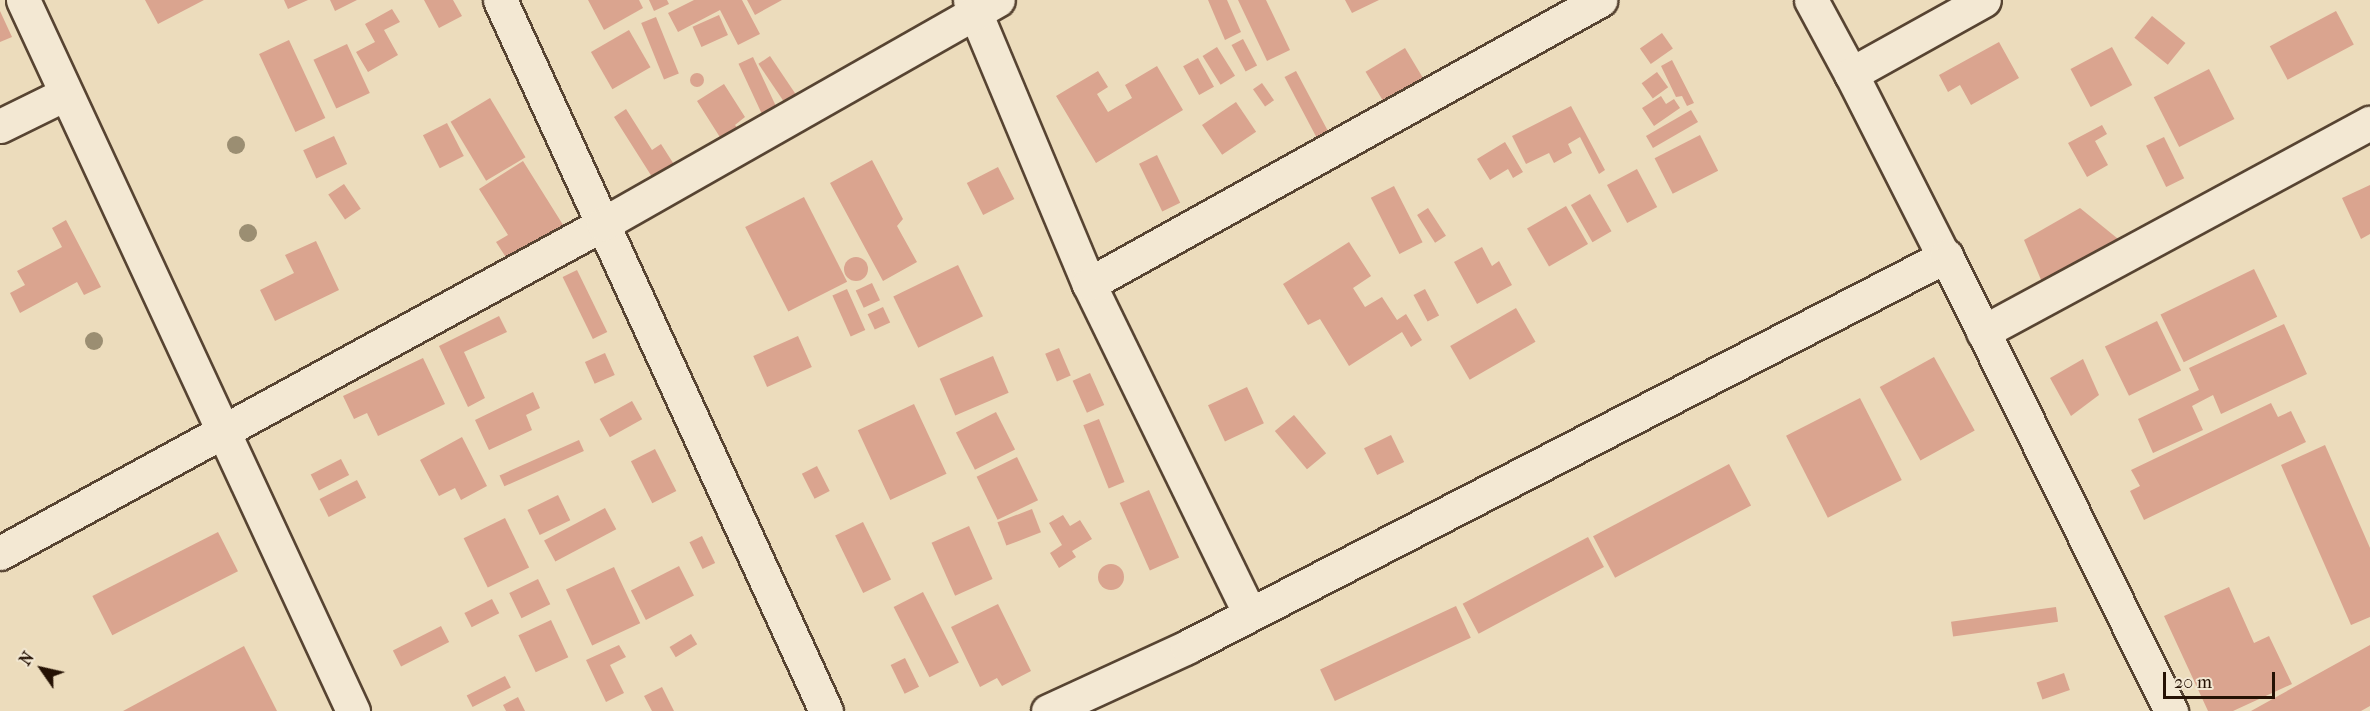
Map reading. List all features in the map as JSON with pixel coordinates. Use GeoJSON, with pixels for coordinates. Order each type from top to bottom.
{"type":"FeatureCollection","features":[{"type":"Feature","properties":{"kind":"street"},"geometry":{"type":"LineString","coordinates":[[23,0],[353,711]]}},
{"type":"Feature","properties":{"kind":"street"},"geometry":{"type":"LineString","coordinates":[[500,0],[826,711]]}},
{"type":"Feature","properties":{"kind":"street"},"geometry":{"type":"LineString","coordinates":[[1089,284],[1600,0]]}},
{"type":"Feature","properties":{"kind":"street"},"geometry":{"type":"LineString","coordinates":[[1810,0],[1851,74],[1983,332],[2170,711]]}},
{"type":"Feature","properties":{"kind":"street"},"geometry":{"type":"LineString","coordinates":[[1851,74],[1984,0]]}},
{"type":"Feature","properties":{"kind":"street"},"geometry":{"type":"LineString","coordinates":[[0,553],[603,224],[981,4],[1089,284],[1250,615]]}},
{"type":"Feature","properties":{"kind":"street"},"geometry":{"type":"LineString","coordinates":[[0,126],[65,94]]}},
{"type":"Feature","properties":{"kind":"street"},"geometry":{"type":"LineString","coordinates":[[1983,332],[2370,123]]}},
{"type":"Feature","properties":{"kind":"street"},"geometry":{"type":"LineString","coordinates":[[1048,711],[1250,615],[1944,257]]}},
{"type":"Feature","properties":{"kind":"building"},"geometry":{"type":"Polygon","coordinates":[[[145,0],[204,0],[158,24],[145,0]]]}},
{"type":"Feature","properties":{"kind":"building"},"geometry":{"type":"Polygon","coordinates":[[[284,0],[308,0],[288,9],[284,0]]]}},
{"type":"Feature","properties":{"kind":"building"},"geometry":{"type":"Polygon","coordinates":[[[330,0],[357,0],[335,11],[330,0]]]}},
{"type":"Feature","properties":{"kind":"building"},"geometry":{"type":"Polygon","coordinates":[[[424,0],[453,0],[462,16],[439,28],[424,0]]]}},
{"type":"Feature","properties":{"kind":"building"},"geometry":{"type":"Polygon","coordinates":[[[588,0],[639,0],[643,8],[604,30],[588,0]]]}},
{"type":"Feature","properties":{"kind":"building"},"geometry":{"type":"Polygon","coordinates":[[[649,0],[667,0],[669,4],[654,11],[649,0]]]}},
{"type":"Feature","properties":{"kind":"building"},"geometry":{"type":"Polygon","coordinates":[[[694,0],[742,0],[760,34],[738,45],[720,10],[678,32],[668,13],[694,0]]]}},
{"type":"Feature","properties":{"kind":"building"},"geometry":{"type":"Polygon","coordinates":[[[747,0],[782,0],[755,15],[747,0]]]}},
{"type":"Feature","properties":{"kind":"building"},"geometry":{"type":"Polygon","coordinates":[[[1208,0],[1227,0],[1241,32],[1225,40],[1208,0]]]}},
{"type":"Feature","properties":{"kind":"building"},"geometry":{"type":"Polygon","coordinates":[[[1238,0],[1266,0],[1290,50],[1267,61],[1238,0]]]}},
{"type":"Feature","properties":{"kind":"building"},"geometry":{"type":"Polygon","coordinates":[[[1345,0],[1379,0],[1352,13],[1345,0]]]}},
{"type":"Feature","properties":{"kind":"building"},"geometry":{"type":"Polygon","coordinates":[[[392,9],[400,22],[384,30],[398,55],[368,72],[356,52],[375,42],[365,24],[392,9]]]}},
{"type":"Feature","properties":{"kind":"building"},"geometry":{"type":"Polygon","coordinates":[[[0,11],[12,37],[0,42],[0,11]]]}},
{"type":"Feature","properties":{"kind":"building"},"geometry":{"type":"Polygon","coordinates":[[[2336,11],[2354,45],[2288,80],[2270,46],[2336,11]]]}},
{"type":"Feature","properties":{"kind":"building"},"geometry":{"type":"Polygon","coordinates":[[[719,15],[728,35],[701,47],[693,27],[719,15]]]}},
{"type":"Feature","properties":{"kind":"building"},"geometry":{"type":"Polygon","coordinates":[[[2152,16],[2185,43],[2168,65],[2134,38],[2152,16]]]}},
{"type":"Feature","properties":{"kind":"building"},"geometry":{"type":"Polygon","coordinates":[[[656,17],[679,74],[664,80],[641,23],[656,17]]]}},
{"type":"Feature","properties":{"kind":"building"},"geometry":{"type":"Polygon","coordinates":[[[629,30],[650,67],[612,89],[591,52],[629,30]]]}},
{"type":"Feature","properties":{"kind":"building"},"geometry":{"type":"Polygon","coordinates":[[[1662,33],[1673,49],[1651,64],[1640,48],[1662,33]]]}},
{"type":"Feature","properties":{"kind":"building"},"geometry":{"type":"Polygon","coordinates":[[[1243,39],[1257,65],[1246,72],[1232,45],[1243,39]]]}},
{"type":"Feature","properties":{"kind":"building"},"geometry":{"type":"Polygon","coordinates":[[[289,40],[325,118],[295,132],[259,54],[289,40]]]}},
{"type":"Feature","properties":{"kind":"building"},"geometry":{"type":"Polygon","coordinates":[[[1999,42],[2019,78],[1971,105],[1960,85],[1948,92],[1939,75],[1999,42]]]}},
{"type":"Feature","properties":{"kind":"building"},"geometry":{"type":"Polygon","coordinates":[[[347,44],[370,93],[336,109],[313,60],[347,44]]]}},
{"type":"Feature","properties":{"kind":"building"},"geometry":{"type":"Polygon","coordinates":[[[1217,47],[1235,76],[1221,85],[1203,56],[1217,47]]]}},
{"type":"Feature","properties":{"kind":"building"},"geometry":{"type":"Polygon","coordinates":[[[2112,47],[2132,85],[2091,107],[2071,69],[2112,47]]]}},
{"type":"Feature","properties":{"kind":"building"},"geometry":{"type":"Polygon","coordinates":[[[1405,48],[1428,86],[1388,109],[1366,72],[1405,48]]]}},
{"type":"Feature","properties":{"kind":"building"},"geometry":{"type":"Polygon","coordinates":[[[770,56],[796,94],[784,102],[758,64],[770,56]]]}},
{"type":"Feature","properties":{"kind":"building"},"geometry":{"type":"Polygon","coordinates":[[[753,57],[777,108],[762,115],[738,64],[753,57]]]}},
{"type":"Feature","properties":{"kind":"building"},"geometry":{"type":"Polygon","coordinates":[[[1198,58],[1214,87],[1199,95],[1183,66],[1198,58]]]}},
{"type":"Feature","properties":{"kind":"building"},"geometry":{"type":"Polygon","coordinates":[[[1672,60],[1694,103],[1687,106],[1682,96],[1676,97],[1661,66],[1672,60]]]}},
{"type":"Feature","properties":{"kind":"building"},"geometry":{"type":"Polygon","coordinates":[[[1157,66],[1183,110],[1096,163],[1056,96],[1098,71],[1108,87],[1097,94],[1108,112],[1132,98],[1125,85],[1157,66]]]}},
{"type":"Feature","properties":{"kind":"building"},"geometry":{"type":"Polygon","coordinates":[[[2209,69],[2234,119],[2179,147],[2154,97],[2209,69]]]}},
{"type":"Feature","properties":{"kind":"building"},"geometry":{"type":"Polygon","coordinates":[[[1296,71],[1330,135],[1318,141],[1285,77],[1296,71]]]}},
{"type":"Feature","properties":{"kind":"building"},"geometry":{"type":"Polygon","coordinates":[[[1657,72],[1668,87],[1653,99],[1642,83],[1657,72]]]}},
{"type":"Feature","properties":{"kind":"building"},"geometry":{"type":"Polygon","coordinates":[[[694,73],[700,73],[704,80],[700,87],[694,87],[690,83],[690,77],[694,73]]]}},
{"type":"Feature","properties":{"kind":"building"},"geometry":{"type":"Polygon","coordinates":[[[1262,83],[1274,100],[1265,107],[1253,89],[1262,83]]]}},
{"type":"Feature","properties":{"kind":"building"},"geometry":{"type":"Polygon","coordinates":[[[724,84],[745,117],[735,125],[740,131],[723,142],[697,101],[724,84]]]}},
{"type":"Feature","properties":{"kind":"building"},"geometry":{"type":"Polygon","coordinates":[[[1661,96],[1666,104],[1674,99],[1680,108],[1654,126],[1642,108],[1661,96]]]}},
{"type":"Feature","properties":{"kind":"building"},"geometry":{"type":"Polygon","coordinates":[[[490,98],[526,157],[486,181],[451,122],[490,98]]]}},
{"type":"Feature","properties":{"kind":"building"},"geometry":{"type":"Polygon","coordinates":[[[1236,102],[1256,132],[1222,155],[1202,125],[1236,102]]]}},
{"type":"Feature","properties":{"kind":"building"},"geometry":{"type":"Polygon","coordinates":[[[1571,106],[1605,170],[1599,174],[1580,137],[1568,144],[1572,153],[1554,163],[1549,153],[1526,164],[1512,136],[1571,106]]]}},
{"type":"Feature","properties":{"kind":"building"},"geometry":{"type":"Polygon","coordinates":[[[626,109],[652,150],[661,144],[675,166],[654,180],[614,117],[626,109]]]}},
{"type":"Feature","properties":{"kind":"building"},"geometry":{"type":"Polygon","coordinates":[[[1691,110],[1698,122],[1653,148],[1646,136],[1691,110]]]}},
{"type":"Feature","properties":{"kind":"building"},"geometry":{"type":"Polygon","coordinates":[[[447,123],[464,156],[440,168],[423,135],[447,123]]]}},
{"type":"Feature","properties":{"kind":"building"},"geometry":{"type":"Polygon","coordinates":[[[2102,125],[2107,134],[2095,141],[2108,165],[2087,177],[2068,143],[2102,125]]]}},
{"type":"Feature","properties":{"kind":"building"},"geometry":{"type":"Polygon","coordinates":[[[1700,135],[1718,171],[1673,194],[1655,158],[1700,135]]]}},
{"type":"Feature","properties":{"kind":"building"},"geometry":{"type":"Polygon","coordinates":[[[334,136],[347,164],[316,178],[303,150],[334,136]]]}},
{"type":"Feature","properties":{"kind":"building"},"geometry":{"type":"Polygon","coordinates":[[[2164,137],[2184,178],[2166,187],[2146,146],[2164,137]]]}},
{"type":"Feature","properties":{"kind":"building"},"geometry":{"type":"Polygon","coordinates":[[[1505,142],[1523,172],[1513,178],[1508,169],[1490,180],[1477,159],[1505,142]]]}},
{"type":"Feature","properties":{"kind":"building"},"geometry":{"type":"Polygon","coordinates":[[[1157,155],[1180,203],[1162,211],[1139,164],[1157,155]]]}},
{"type":"Feature","properties":{"kind":"building"},"geometry":{"type":"Polygon","coordinates":[[[872,160],[903,219],[897,226],[917,262],[883,281],[830,183],[872,160]]]}},
{"type":"Feature","properties":{"kind":"building"},"geometry":{"type":"Polygon","coordinates":[[[523,161],[570,236],[509,262],[496,242],[508,235],[479,189],[523,161]]]}},
{"type":"Feature","properties":{"kind":"building"},"geometry":{"type":"Polygon","coordinates":[[[998,167],[1014,199],[983,215],[967,183],[998,167]]]}},
{"type":"Feature","properties":{"kind":"building"},"geometry":{"type":"Polygon","coordinates":[[[1637,169],[1657,207],[1627,223],[1607,185],[1637,169]]]}},
{"type":"Feature","properties":{"kind":"building"},"geometry":{"type":"Polygon","coordinates":[[[344,184],[361,209],[345,219],[328,195],[344,184]]]}},
{"type":"Feature","properties":{"kind":"building"},"geometry":{"type":"Polygon","coordinates":[[[2370,185],[2370,234],[2361,239],[2342,198],[2370,185]]]}},
{"type":"Feature","properties":{"kind":"building"},"geometry":{"type":"Polygon","coordinates":[[[1394,186],[1423,242],[1399,254],[1371,198],[1394,186]]]}},
{"type":"Feature","properties":{"kind":"building"},"geometry":{"type":"Polygon","coordinates":[[[1590,194],[1612,231],[1592,242],[1571,205],[1590,194]]]}},
{"type":"Feature","properties":{"kind":"building"},"geometry":{"type":"Polygon","coordinates":[[[804,197],[847,282],[788,312],[745,227],[804,197]]]}},
{"type":"Feature","properties":{"kind":"building"},"geometry":{"type":"Polygon","coordinates":[[[1566,206],[1588,244],[1549,267],[1527,228],[1566,206]]]}},
{"type":"Feature","properties":{"kind":"building"},"geometry":{"type":"Polygon","coordinates":[[[1428,208],[1446,236],[1435,243],[1417,215],[1428,208]]]}},
{"type":"Feature","properties":{"kind":"building"},"geometry":{"type":"Polygon","coordinates":[[[2080,208],[2128,247],[2045,289],[2024,240],[2080,208]]]}},
{"type":"Feature","properties":{"kind":"building"},"geometry":{"type":"Polygon","coordinates":[[[66,220],[101,287],[84,295],[77,282],[20,313],[10,293],[25,285],[17,271],[62,247],[52,228],[66,220]]]}},
{"type":"Feature","properties":{"kind":"building"},"geometry":{"type":"Polygon","coordinates":[[[316,241],[339,290],[275,321],[260,290],[294,273],[285,255],[316,241]]]}},
{"type":"Feature","properties":{"kind":"building"},"geometry":{"type":"Polygon","coordinates":[[[1349,242],[1371,276],[1353,288],[1365,307],[1382,297],[1397,320],[1406,314],[1422,340],[1411,347],[1402,332],[1349,366],[1320,319],[1308,325],[1283,284],[1349,242]]]}},
{"type":"Feature","properties":{"kind":"building"},"geometry":{"type":"Polygon","coordinates":[[[1482,247],[1492,266],[1499,261],[1512,285],[1477,304],[1454,262],[1482,247]]]}},
{"type":"Feature","properties":{"kind":"building"},"geometry":{"type":"Polygon","coordinates":[[[856,257],[861,258],[867,264],[867,274],[861,280],[856,281],[851,280],[845,274],[844,269],[845,264],[851,258],[856,257]]]}},
{"type":"Feature","properties":{"kind":"building"},"geometry":{"type":"Polygon","coordinates":[[[958,265],[983,316],[918,348],[893,297],[958,265]]]}},
{"type":"Feature","properties":{"kind":"building"},"geometry":{"type":"Polygon","coordinates":[[[2254,269],[2277,317],[2184,362],[2161,315],[2254,269]]]}},
{"type":"Feature","properties":{"kind":"building"},"geometry":{"type":"Polygon","coordinates":[[[577,270],[607,332],[593,339],[563,277],[577,270]]]}},
{"type":"Feature","properties":{"kind":"building"},"geometry":{"type":"Polygon","coordinates":[[[872,283],[880,300],[864,308],[856,291],[872,283]]]}},
{"type":"Feature","properties":{"kind":"building"},"geometry":{"type":"Polygon","coordinates":[[[847,289],[865,330],[851,337],[832,296],[847,289]]]}},
{"type":"Feature","properties":{"kind":"building"},"geometry":{"type":"Polygon","coordinates":[[[1425,289],[1439,315],[1428,322],[1414,295],[1425,289]]]}},
{"type":"Feature","properties":{"kind":"building"},"geometry":{"type":"Polygon","coordinates":[[[883,307],[890,322],[875,330],[868,314],[883,307]]]}},
{"type":"Feature","properties":{"kind":"building"},"geometry":{"type":"Polygon","coordinates":[[[1516,308],[1536,342],[1470,380],[1450,346],[1516,308]]]}},
{"type":"Feature","properties":{"kind":"building"},"geometry":{"type":"Polygon","coordinates":[[[499,316],[507,332],[464,352],[485,398],[468,407],[439,346],[499,316]]]}},
{"type":"Feature","properties":{"kind":"building"},"geometry":{"type":"Polygon","coordinates":[[[2157,321],[2181,370],[2129,396],[2105,346],[2157,321]]]}},
{"type":"Feature","properties":{"kind":"building"},"geometry":{"type":"Polygon","coordinates":[[[2284,324],[2307,374],[2221,414],[2213,395],[2192,406],[2203,430],[2153,453],[2138,419],[2199,390],[2189,368],[2284,324]]]}},
{"type":"Feature","properties":{"kind":"building"},"geometry":{"type":"Polygon","coordinates":[[[798,336],[812,367],[767,387],[753,356],[798,336]]]}},
{"type":"Feature","properties":{"kind":"building"},"geometry":{"type":"Polygon","coordinates":[[[1059,348],[1071,376],[1057,381],[1045,354],[1059,348]]]}},
{"type":"Feature","properties":{"kind":"building"},"geometry":{"type":"Polygon","coordinates":[[[605,353],[615,375],[595,384],[585,362],[605,353]]]}},
{"type":"Feature","properties":{"kind":"building"},"geometry":{"type":"Polygon","coordinates":[[[993,356],[1009,393],[955,415],[940,379],[993,356]]]}},
{"type":"Feature","properties":{"kind":"building"},"geometry":{"type":"Polygon","coordinates":[[[1934,357],[1975,430],[1920,461],[1880,387],[1934,357]]]}},
{"type":"Feature","properties":{"kind":"building"},"geometry":{"type":"Polygon","coordinates":[[[423,358],[445,404],[378,436],[367,413],[354,419],[343,396],[423,358]]]}},
{"type":"Feature","properties":{"kind":"building"},"geometry":{"type":"Polygon","coordinates":[[[2083,359],[2099,395],[2071,416],[2050,378],[2083,359]]]}},
{"type":"Feature","properties":{"kind":"building"},"geometry":{"type":"Polygon","coordinates":[[[1090,373],[1104,405],[1087,413],[1073,381],[1090,373]]]}},
{"type":"Feature","properties":{"kind":"building"},"geometry":{"type":"Polygon","coordinates":[[[1247,387],[1264,423],[1225,441],[1208,405],[1247,387]]]}},
{"type":"Feature","properties":{"kind":"building"},"geometry":{"type":"Polygon","coordinates":[[[533,392],[540,408],[526,415],[532,430],[489,450],[475,420],[533,392]]]}},
{"type":"Feature","properties":{"kind":"building"},"geometry":{"type":"Polygon","coordinates":[[[1860,398],[1902,480],[1828,518],[1786,436],[1860,398]]]}},
{"type":"Feature","properties":{"kind":"building"},"geometry":{"type":"Polygon","coordinates":[[[632,401],[642,419],[610,437],[600,419],[632,401]]]}},
{"type":"Feature","properties":{"kind":"building"},"geometry":{"type":"Polygon","coordinates":[[[2271,403],[2278,417],[2291,411],[2306,442],[2144,520],[2130,491],[2140,486],[2131,470],[2271,403]]]}},
{"type":"Feature","properties":{"kind":"building"},"geometry":{"type":"Polygon","coordinates":[[[914,404],[947,474],[890,500],[858,430],[914,404]]]}},
{"type":"Feature","properties":{"kind":"building"},"geometry":{"type":"Polygon","coordinates":[[[996,412],[1015,449],[975,470],[956,432],[996,412]]]}},
{"type":"Feature","properties":{"kind":"building"},"geometry":{"type":"Polygon","coordinates":[[[1294,415],[1326,453],[1307,469],[1275,431],[1294,415]]]}},
{"type":"Feature","properties":{"kind":"building"},"geometry":{"type":"Polygon","coordinates":[[[1099,419],[1124,482],[1109,488],[1083,425],[1099,419]]]}},
{"type":"Feature","properties":{"kind":"building"},"geometry":{"type":"Polygon","coordinates":[[[1391,435],[1404,462],[1377,475],[1364,448],[1391,435]]]}},
{"type":"Feature","properties":{"kind":"building"},"geometry":{"type":"Polygon","coordinates":[[[462,437],[487,486],[461,500],[455,488],[439,496],[420,460],[462,437]]]}},
{"type":"Feature","properties":{"kind":"building"},"geometry":{"type":"Polygon","coordinates":[[[579,440],[584,451],[504,486],[500,475],[579,440]]]}},
{"type":"Feature","properties":{"kind":"building"},"geometry":{"type":"Polygon","coordinates":[[[2325,445],[2370,548],[2370,617],[2351,625],[2281,465],[2325,445]]]}},
{"type":"Feature","properties":{"kind":"building"},"geometry":{"type":"Polygon","coordinates":[[[655,449],[676,491],[652,503],[631,461],[655,449]]]}},
{"type":"Feature","properties":{"kind":"building"},"geometry":{"type":"Polygon","coordinates":[[[1017,457],[1038,500],[998,520],[977,477],[1017,457]]]}},
{"type":"Feature","properties":{"kind":"building"},"geometry":{"type":"Polygon","coordinates":[[[341,459],[349,475],[319,490],[311,474],[341,459]]]}},
{"type":"Feature","properties":{"kind":"building"},"geometry":{"type":"Polygon","coordinates":[[[1729,464],[1751,505],[1615,578],[1593,536],[1729,464]]]}},
{"type":"Feature","properties":{"kind":"building"},"geometry":{"type":"Polygon","coordinates":[[[817,466],[830,491],[815,499],[802,474],[817,466]]]}},
{"type":"Feature","properties":{"kind":"building"},"geometry":{"type":"Polygon","coordinates":[[[357,480],[366,498],[329,517],[320,499],[357,480]]]}},
{"type":"Feature","properties":{"kind":"building"},"geometry":{"type":"Polygon","coordinates":[[[1149,490],[1179,558],[1150,571],[1120,503],[1149,490]]]}},
{"type":"Feature","properties":{"kind":"building"},"geometry":{"type":"Polygon","coordinates":[[[558,495],[570,520],[540,535],[527,510],[558,495]]]}},
{"type":"Feature","properties":{"kind":"building"},"geometry":{"type":"Polygon","coordinates":[[[605,508],[616,529],[555,562],[544,540],[605,508]]]}},
{"type":"Feature","properties":{"kind":"building"},"geometry":{"type":"Polygon","coordinates":[[[1032,509],[1041,532],[1006,546],[997,522],[1032,509]]]}},
{"type":"Feature","properties":{"kind":"building"},"geometry":{"type":"Polygon","coordinates":[[[1063,515],[1070,526],[1080,520],[1092,539],[1072,551],[1076,557],[1059,568],[1050,553],[1062,545],[1049,523],[1063,515]]]}},
{"type":"Feature","properties":{"kind":"building"},"geometry":{"type":"Polygon","coordinates":[[[505,518],[529,567],[488,588],[464,538],[505,518]]]}},
{"type":"Feature","properties":{"kind":"building"},"geometry":{"type":"Polygon","coordinates":[[[863,522],[891,580],[863,593],[835,536],[863,522]]]}},
{"type":"Feature","properties":{"kind":"building"},"geometry":{"type":"Polygon","coordinates":[[[969,526],[993,579],[955,596],[932,543],[969,526]]]}},
{"type":"Feature","properties":{"kind":"building"},"geometry":{"type":"Polygon","coordinates":[[[218,532],[238,571],[112,635],[92,596],[218,532]]]}},
{"type":"Feature","properties":{"kind":"building"},"geometry":{"type":"Polygon","coordinates":[[[702,536],[715,563],[703,569],[689,542],[702,536]]]}},
{"type":"Feature","properties":{"kind":"building"},"geometry":{"type":"Polygon","coordinates":[[[1588,537],[1604,567],[1479,634],[1463,604],[1588,537]]]}},
{"type":"Feature","properties":{"kind":"building"},"geometry":{"type":"Polygon","coordinates":[[[1111,564],[1120,568],[1124,577],[1120,586],[1111,590],[1102,586],[1098,577],[1102,568],[1111,564]]]}},
{"type":"Feature","properties":{"kind":"building"},"geometry":{"type":"Polygon","coordinates":[[[679,566],[694,595],[646,620],[631,591],[679,566]]]}},
{"type":"Feature","properties":{"kind":"building"},"geometry":{"type":"Polygon","coordinates":[[[614,567],[640,623],[592,646],[566,589],[614,567]]]}},
{"type":"Feature","properties":{"kind":"building"},"geometry":{"type":"Polygon","coordinates":[[[538,579],[550,604],[522,618],[509,593],[538,579]]]}},
{"type":"Feature","properties":{"kind":"building"},"geometry":{"type":"Polygon","coordinates":[[[2229,587],[2254,643],[2269,636],[2292,684],[2233,711],[2208,711],[2164,616],[2229,587]]]}},
{"type":"Feature","properties":{"kind":"building"},"geometry":{"type":"Polygon","coordinates":[[[923,592],[959,662],[929,677],[894,607],[923,592]]]}},
{"type":"Feature","properties":{"kind":"building"},"geometry":{"type":"Polygon","coordinates":[[[492,599],[499,613],[472,627],[464,613],[492,599]]]}},
{"type":"Feature","properties":{"kind":"building"},"geometry":{"type":"Polygon","coordinates":[[[998,604],[1031,671],[1002,686],[997,678],[980,687],[951,627],[998,604]]]}},
{"type":"Feature","properties":{"kind":"building"},"geometry":{"type":"Polygon","coordinates":[[[1456,606],[1471,638],[1335,701],[1320,669],[1456,606]]]}},
{"type":"Feature","properties":{"kind":"building"},"geometry":{"type":"Polygon","coordinates":[[[2056,607],[2058,622],[1953,637],[1951,622],[2056,607]]]}},
{"type":"Feature","properties":{"kind":"building"},"geometry":{"type":"Polygon","coordinates":[[[551,620],[568,657],[536,672],[518,635],[551,620]]]}},
{"type":"Feature","properties":{"kind":"building"},"geometry":{"type":"Polygon","coordinates":[[[441,626],[449,642],[401,667],[393,651],[441,626]]]}},
{"type":"Feature","properties":{"kind":"building"},"geometry":{"type":"Polygon","coordinates":[[[691,634],[697,644],[676,657],[670,647],[691,634]]]}},
{"type":"Feature","properties":{"kind":"building"},"geometry":{"type":"Polygon","coordinates":[[[619,645],[626,657],[610,665],[624,693],[606,702],[586,660],[619,645]]]}},
{"type":"Feature","properties":{"kind":"building"},"geometry":{"type":"Polygon","coordinates":[[[2370,645],[2370,706],[2361,711],[2251,711],[2370,645]]]}},
{"type":"Feature","properties":{"kind":"building"},"geometry":{"type":"Polygon","coordinates":[[[244,646],[277,711],[123,711],[244,646]]]}},
{"type":"Feature","properties":{"kind":"building"},"geometry":{"type":"Polygon","coordinates":[[[905,658],[919,687],[905,694],[891,665],[905,658]]]}},
{"type":"Feature","properties":{"kind":"building"},"geometry":{"type":"Polygon","coordinates":[[[2064,673],[2070,690],[2042,699],[2037,682],[2064,673]]]}},
{"type":"Feature","properties":{"kind":"building"},"geometry":{"type":"Polygon","coordinates":[[[505,676],[511,688],[473,707],[467,696],[505,676]]]}},
{"type":"Feature","properties":{"kind":"building"},"geometry":{"type":"Polygon","coordinates":[[[662,687],[674,711],[652,711],[644,696],[662,687]]]}},
{"type":"Feature","properties":{"kind":"building"},"geometry":{"type":"Polygon","coordinates":[[[518,697],[525,711],[506,711],[503,705],[518,697]]]}}]}
